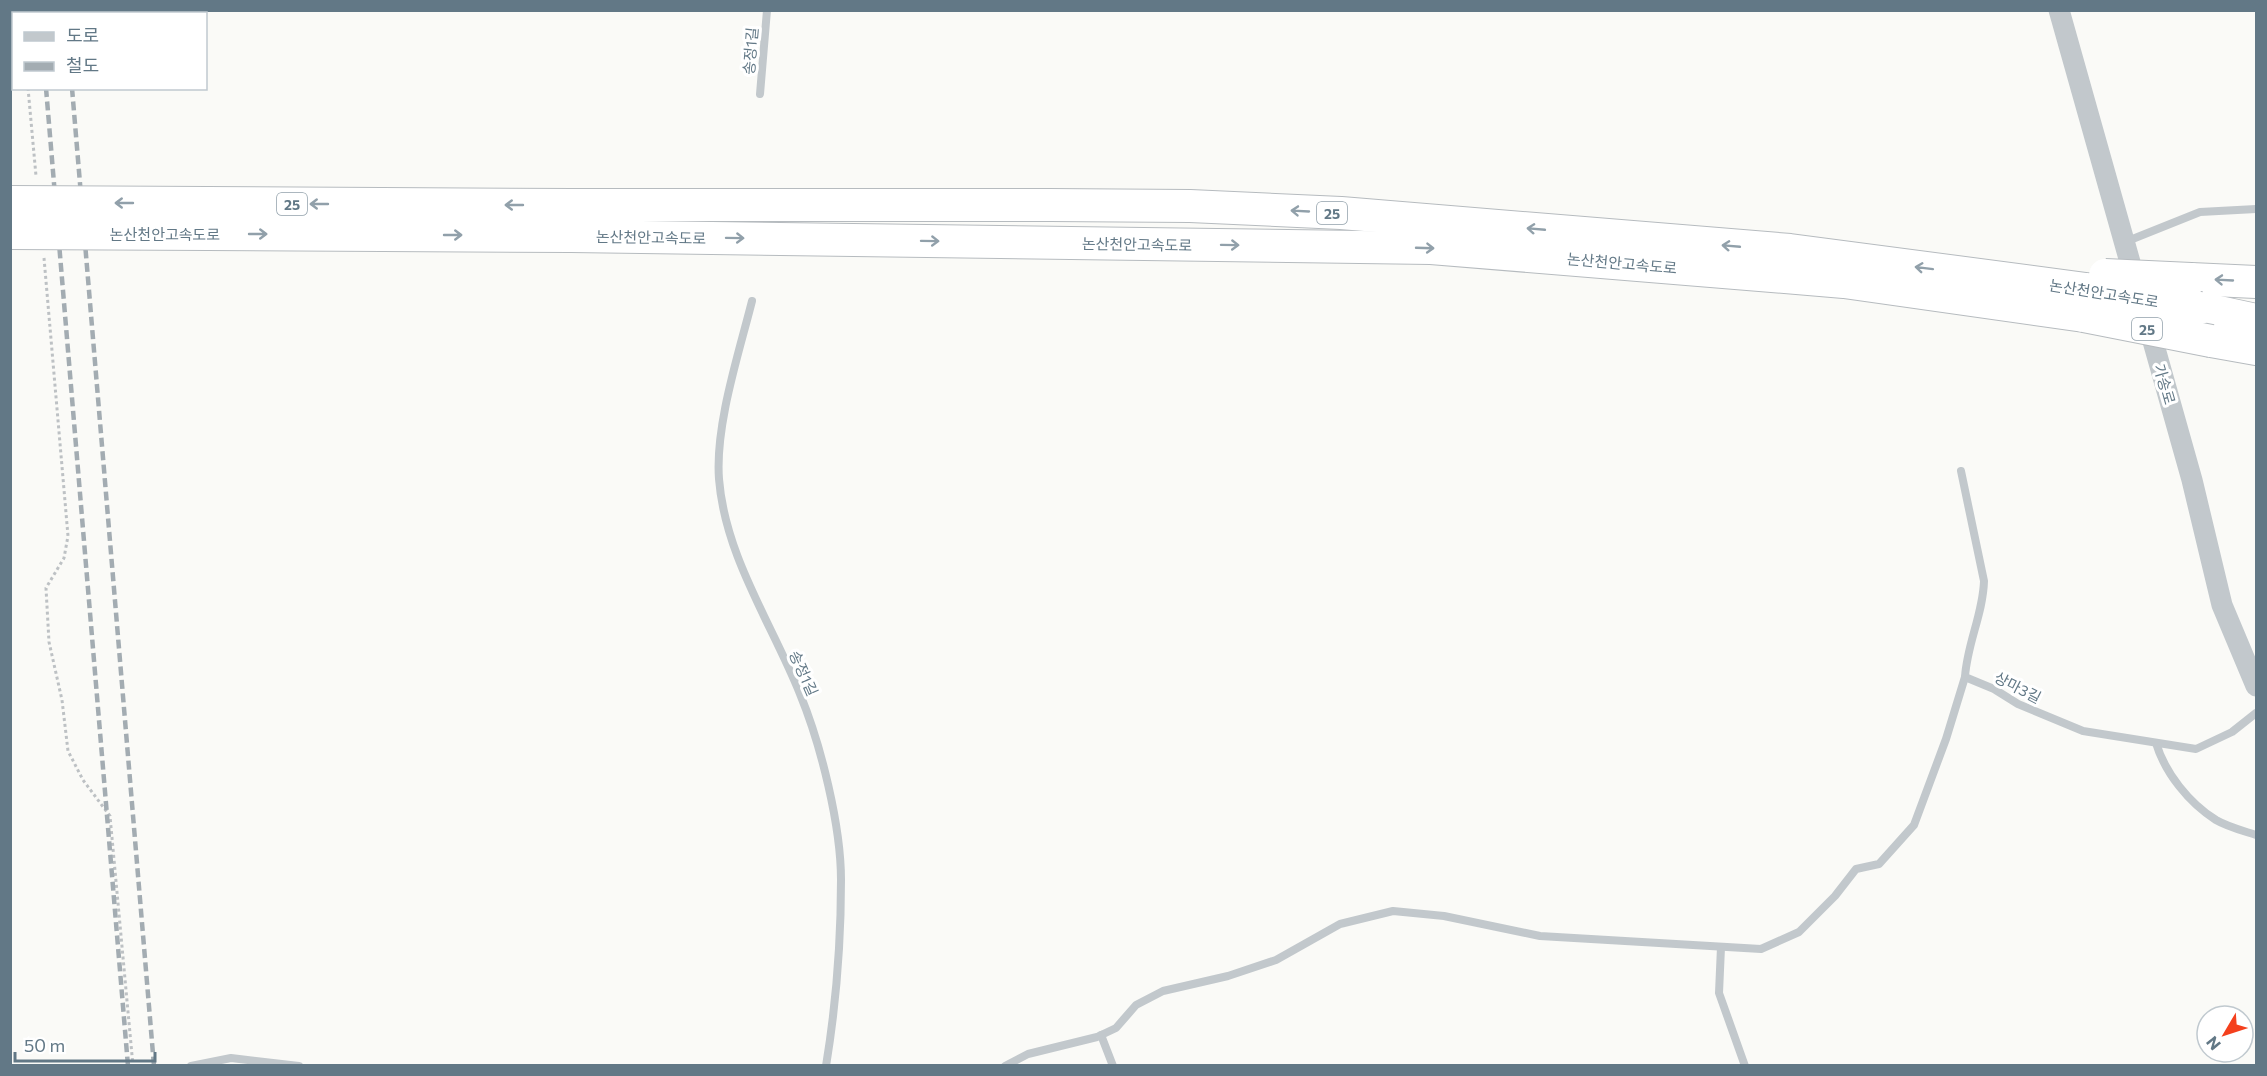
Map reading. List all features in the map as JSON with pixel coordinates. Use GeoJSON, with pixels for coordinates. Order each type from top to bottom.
{"type":"FeatureCollection","features":[{"type":"Feature","properties":{"kind":"highway","name":"논산천안고속도로"},"geometry":{"type":"LineString","coordinates":[[10,202],[573,205],[1050,204],[1190,206],[1329,213],[1790,250],[2200,308],[2256,320]]}},
{"type":"Feature","properties":{"kind":"highway","name":"논산천안고속도로"},"geometry":{"type":"LineString","coordinates":[[10,233],[572,236],[1431,248],[1844,282],[2083,293],[2211,341],[2256,350]]}},
{"type":"Feature","properties":{"kind":"highway"},"geometry":{"type":"LineString","coordinates":[[2083,293],[2191,279],[2256,282]]}},
{"type":"Feature","properties":{"kind":"street","name":"가송로"},"geometry":{"type":"LineString","coordinates":[[2058,10],[2192,480],[2222,605],[2256,686]]}},
{"type":"Feature","properties":{"kind":"lane","name":"송정1길"},"geometry":{"type":"LineString","coordinates":[[760,94],[767,10]]}},
{"type":"Feature","properties":{"kind":"lane"},"geometry":{"type":"LineString","coordinates":[[2125,242],[2200,212],[2256,209]]}},
{"type":"Feature","properties":{"kind":"lane","name":"송정1길"},"geometry":{"type":"LineString","coordinates":[[752,301],[724,419],[719,478],[727,528],[801,695],[829,787],[841,878],[834,1017],[826,1065]]}},
{"type":"Feature","properties":{"kind":"lane"},"geometry":{"type":"LineString","coordinates":[[1005,1065],[1028,1054],[1101,1035],[1116,1028],[1136,1005],[1162,991],[1228,976],[1276,960],[1340,924],[1393,911],[1444,916],[1540,936],[1626,943],[1761,949],[1799,932],[1835,897],[1856,869],[1879,864],[1914,825],[1946,739],[1965,677],[1966,662],[1984,599],[1984,581],[1961,471]]}},
{"type":"Feature","properties":{"kind":"lane","name":"상마3길"},"geometry":{"type":"LineString","coordinates":[[1965,677],[1994,688],[2018,704],[2083,731],[2196,749],[2232,732],[2256,713]]}},
{"type":"Feature","properties":{"kind":"lane"},"geometry":{"type":"LineString","coordinates":[[2156,743],[2162,762],[2188,797],[2217,821],[2256,835]]}},
{"type":"Feature","properties":{"kind":"lane"},"geometry":{"type":"LineString","coordinates":[[1721,947],[1719,993],[1745,1065]]}},
{"type":"Feature","properties":{"kind":"lane"},"geometry":{"type":"LineString","coordinates":[[1101,1035],[1113,1065]]}},
{"type":"Feature","properties":{"kind":"lane"},"geometry":{"type":"LineString","coordinates":[[190,1065],[231,1058],[299,1065]]}},
{"type":"Feature","properties":{"kind":"path"},"geometry":{"type":"LineString","coordinates":[[28,90],[37,179]]}},
{"type":"Feature","properties":{"kind":"path"},"geometry":{"type":"LineString","coordinates":[[43,247],[68,536],[64,558],[46,588],[49,642],[62,700],[68,751],[83,780],[110,816],[133,1065]]}},
{"type":"Feature","properties":{"kind":"railway"},"geometry":{"type":"LineString","coordinates":[[46,90],[128,1066]]}},
{"type":"Feature","properties":{"kind":"railway"},"geometry":{"type":"LineString","coordinates":[[72,90],[154,1066]]}}]}
